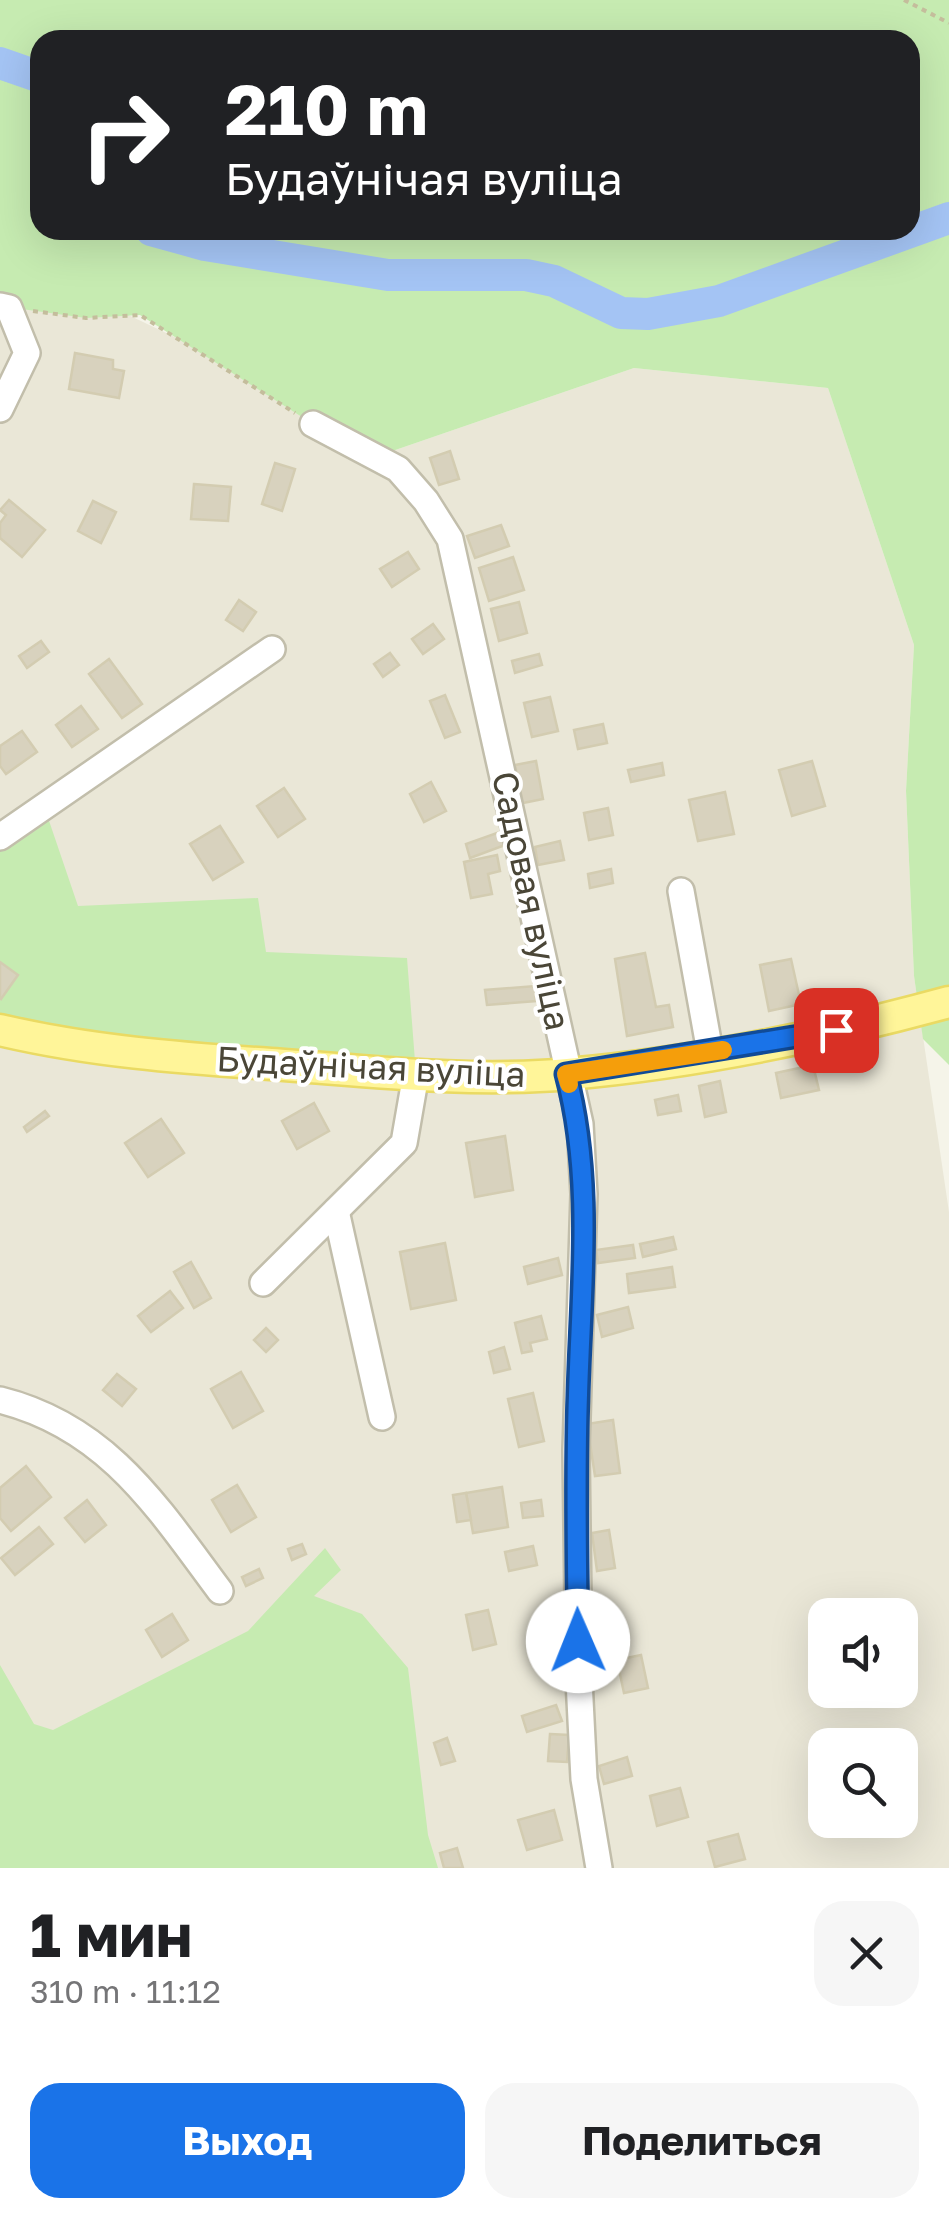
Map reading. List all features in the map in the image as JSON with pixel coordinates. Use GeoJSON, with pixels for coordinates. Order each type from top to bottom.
{"type":"FeatureCollection","features":[{"type":"Feature","properties":{"kind":"main road","name":"Будаўнічая вуліца"},"geometry":{"type":"LineString","coordinates":[[0,1030],[118,1052],[416,1074],[566,1074],[710,1052],[949,1002]]}},
{"type":"Feature","properties":{"kind":"street"},"geometry":{"type":"LineString","coordinates":[[0,409],[27,353],[4,307]]}},
{"type":"Feature","properties":{"kind":"street","name":"Садовая вуліца"},"geometry":{"type":"LineString","coordinates":[[313,424],[398,470],[426,501],[450,540],[580,1124],[584,1194],[576,1450],[579,1680],[584,1779],[599,1868]]}},
{"type":"Feature","properties":{"kind":"street"},"geometry":{"type":"LineString","coordinates":[[0,836],[272,649]]}},
{"type":"Feature","properties":{"kind":"street"},"geometry":{"type":"LineString","coordinates":[[681,890],[710,1052]]}},
{"type":"Feature","properties":{"kind":"street"},"geometry":{"type":"LineString","coordinates":[[263,1283],[404,1143],[416,1074]]}},
{"type":"Feature","properties":{"kind":"street"},"geometry":{"type":"LineString","coordinates":[[336,1211],[382,1417]]}},
{"type":"Feature","properties":{"kind":"street"},"geometry":{"type":"LineString","coordinates":[[0,1400],[26,1406],[114,1457],[220,1591]]}},
{"type":"Feature","properties":{"kind":"path"},"geometry":{"type":"LineString","coordinates":[[904,0],[949,23]]}},
{"type":"Feature","properties":{"kind":"path"},"geometry":{"type":"LineString","coordinates":[[4,307],[86,318],[140,315],[313,424]]}},
{"type":"Feature","properties":{"kind":"shaded area"},"geometry":{"type":"Polygon","coordinates":[[[0,254],[183,341],[313,424],[375,457],[634,368],[828,388],[914,645],[906,791],[914,976],[949,1212],[949,1868],[0,1868],[0,254]]]}},
{"type":"Feature","properties":{"kind":"green space"},"geometry":{"type":"Polygon","coordinates":[[[0,0],[949,0],[949,1065],[923,1039],[914,976],[906,791],[914,645],[828,388],[634,368],[375,457],[313,424],[140,315],[86,318],[0,306],[0,0]]]}},
{"type":"Feature","properties":{"kind":"green space"},"geometry":{"type":"Polygon","coordinates":[[[44,806],[78,906],[258,898],[266,952],[407,958],[416,1074],[0,1030],[0,837],[44,806]]]}},
{"type":"Feature","properties":{"kind":"green space"},"geometry":{"type":"Polygon","coordinates":[[[325,1548],[341,1570],[314,1596],[362,1614],[408,1668],[428,1835],[438,1868],[0,1868],[0,1665],[34,1724],[53,1730],[248,1631],[325,1548]]]}},
{"type":"Feature","properties":{"kind":"building"},"geometry":{"type":"Polygon","coordinates":[[[75,353],[113,360],[113,369],[124,371],[119,398],[69,389],[75,353]]]}},
{"type":"Feature","properties":{"kind":"building"},"geometry":{"type":"Polygon","coordinates":[[[450,451],[459,479],[439,485],[430,458],[450,451]]]}},
{"type":"Feature","properties":{"kind":"building"},"geometry":{"type":"Polygon","coordinates":[[[275,463],[295,469],[282,511],[262,504],[275,463]]]}},
{"type":"Feature","properties":{"kind":"building"},"geometry":{"type":"Polygon","coordinates":[[[194,484],[231,487],[228,521],[191,519],[194,484]]]}},
{"type":"Feature","properties":{"kind":"building"},"geometry":{"type":"Polygon","coordinates":[[[9,500],[45,530],[22,557],[0,538],[0,523],[6,515],[0,510],[9,500]]]}},
{"type":"Feature","properties":{"kind":"building"},"geometry":{"type":"Polygon","coordinates":[[[93,501],[116,512],[101,543],[78,531],[93,501]]]}},
{"type":"Feature","properties":{"kind":"building"},"geometry":{"type":"Polygon","coordinates":[[[501,525],[509,546],[475,558],[467,536],[501,525]]]}},
{"type":"Feature","properties":{"kind":"building"},"geometry":{"type":"Polygon","coordinates":[[[408,552],[419,569],[392,587],[380,569],[408,552]]]}},
{"type":"Feature","properties":{"kind":"building"},"geometry":{"type":"Polygon","coordinates":[[[513,557],[524,590],[489,601],[479,568],[513,557]]]}},
{"type":"Feature","properties":{"kind":"building"},"geometry":{"type":"Polygon","coordinates":[[[239,600],[256,612],[243,631],[226,620],[239,600]]]}},
{"type":"Feature","properties":{"kind":"building"},"geometry":{"type":"Polygon","coordinates":[[[519,602],[527,633],[499,641],[491,609],[519,602]]]}},
{"type":"Feature","properties":{"kind":"building"},"geometry":{"type":"Polygon","coordinates":[[[433,624],[444,639],[423,654],[412,639],[433,624]]]}},
{"type":"Feature","properties":{"kind":"building"},"geometry":{"type":"Polygon","coordinates":[[[41,641],[49,652],[27,668],[19,656],[41,641]]]}},
{"type":"Feature","properties":{"kind":"building"},"geometry":{"type":"Polygon","coordinates":[[[390,653],[399,665],[383,677],[374,664],[390,653]]]}},
{"type":"Feature","properties":{"kind":"building"},"geometry":{"type":"Polygon","coordinates":[[[539,654],[542,665],[515,673],[512,661],[539,654]]]}},
{"type":"Feature","properties":{"kind":"building"},"geometry":{"type":"Polygon","coordinates":[[[109,659],[142,704],[122,718],[89,674],[109,659]]]}},
{"type":"Feature","properties":{"kind":"building"},"geometry":{"type":"Polygon","coordinates":[[[445,695],[460,732],[445,738],[430,701],[445,695]]]}},
{"type":"Feature","properties":{"kind":"building"},"geometry":{"type":"Polygon","coordinates":[[[550,697],[558,731],[532,737],[524,703],[550,697]]]}},
{"type":"Feature","properties":{"kind":"building"},"geometry":{"type":"Polygon","coordinates":[[[81,706],[98,729],[72,747],[56,725],[81,706]]]}},
{"type":"Feature","properties":{"kind":"building"},"geometry":{"type":"Polygon","coordinates":[[[603,724],[607,743],[578,749],[574,730],[603,724]]]}},
{"type":"Feature","properties":{"kind":"building"},"geometry":{"type":"Polygon","coordinates":[[[22,731],[37,752],[6,774],[0,766],[0,746],[22,731]]]}},
{"type":"Feature","properties":{"kind":"building"},"geometry":{"type":"Polygon","coordinates":[[[536,761],[543,799],[523,803],[515,765],[536,761]]]}},
{"type":"Feature","properties":{"kind":"building"},"geometry":{"type":"Polygon","coordinates":[[[812,761],[825,806],[792,816],[779,770],[812,761]]]}},
{"type":"Feature","properties":{"kind":"building"},"geometry":{"type":"Polygon","coordinates":[[[662,763],[664,775],[631,782],[628,770],[662,763]]]}},
{"type":"Feature","properties":{"kind":"building"},"geometry":{"type":"Polygon","coordinates":[[[431,782],[446,811],[424,822],[410,794],[431,782]]]}},
{"type":"Feature","properties":{"kind":"building"},"geometry":{"type":"Polygon","coordinates":[[[284,788],[305,819],[278,837],[257,806],[284,788]]]}},
{"type":"Feature","properties":{"kind":"building"},"geometry":{"type":"Polygon","coordinates":[[[725,792],[734,834],[698,841],[689,800],[725,792]]]}},
{"type":"Feature","properties":{"kind":"building"},"geometry":{"type":"Polygon","coordinates":[[[608,808],[613,835],[589,840],[584,813],[608,808]]]}},
{"type":"Feature","properties":{"kind":"building"},"geometry":{"type":"Polygon","coordinates":[[[220,826],[243,862],[213,880],[190,844],[220,826]]]}},
{"type":"Feature","properties":{"kind":"building"},"geometry":{"type":"Polygon","coordinates":[[[508,829],[513,842],[470,858],[466,844],[508,829]]]}},
{"type":"Feature","properties":{"kind":"building"},"geometry":{"type":"Polygon","coordinates":[[[560,841],[564,860],[538,865],[535,847],[560,841]]]}},
{"type":"Feature","properties":{"kind":"building"},"geometry":{"type":"Polygon","coordinates":[[[497,855],[500,871],[488,874],[492,894],[471,898],[464,862],[497,855]]]}},
{"type":"Feature","properties":{"kind":"building"},"geometry":{"type":"Polygon","coordinates":[[[611,869],[613,883],[590,888],[588,874],[611,869]]]}},
{"type":"Feature","properties":{"kind":"building"},"geometry":{"type":"Polygon","coordinates":[[[645,953],[656,1007],[669,1005],[673,1027],[627,1036],[615,959],[645,953]]]}},
{"type":"Feature","properties":{"kind":"building"},"geometry":{"type":"Polygon","coordinates":[[[791,959],[801,1004],[769,1011],[760,965],[791,959]]]}},
{"type":"Feature","properties":{"kind":"building"},"geometry":{"type":"Polygon","coordinates":[[[0,962],[18,975],[1,999],[0,998],[0,962]]]}},
{"type":"Feature","properties":{"kind":"building"},"geometry":{"type":"Polygon","coordinates":[[[535,986],[536,1001],[487,1005],[485,990],[535,986]]]}},
{"type":"Feature","properties":{"kind":"building"},"geometry":{"type":"Polygon","coordinates":[[[813,1065],[819,1090],[781,1098],[776,1073],[813,1065]]]}},
{"type":"Feature","properties":{"kind":"building"},"geometry":{"type":"Polygon","coordinates":[[[720,1081],[726,1112],[705,1117],[699,1086],[720,1081]]]}},
{"type":"Feature","properties":{"kind":"building"},"geometry":{"type":"Polygon","coordinates":[[[678,1095],[681,1111],[658,1115],[655,1100],[678,1095]]]}},
{"type":"Feature","properties":{"kind":"building"},"geometry":{"type":"Polygon","coordinates":[[[314,1103],[329,1131],[297,1149],[282,1121],[314,1103]]]}},
{"type":"Feature","properties":{"kind":"building"},"geometry":{"type":"Polygon","coordinates":[[[45,1111],[49,1116],[27,1132],[24,1127],[45,1111]]]}},
{"type":"Feature","properties":{"kind":"building"},"geometry":{"type":"Polygon","coordinates":[[[161,1119],[184,1153],[148,1177],[125,1143],[161,1119]]]}},
{"type":"Feature","properties":{"kind":"building"},"geometry":{"type":"Polygon","coordinates":[[[505,1136],[513,1190],[475,1197],[466,1143],[505,1136]]]}},
{"type":"Feature","properties":{"kind":"building"},"geometry":{"type":"Polygon","coordinates":[[[673,1237],[676,1249],[643,1257],[640,1244],[673,1237]]]}},
{"type":"Feature","properties":{"kind":"building"},"geometry":{"type":"Polygon","coordinates":[[[445,1243],[456,1300],[411,1309],[400,1252],[445,1243]]]}},
{"type":"Feature","properties":{"kind":"building"},"geometry":{"type":"Polygon","coordinates":[[[633,1245],[635,1258],[598,1263],[596,1250],[633,1245]]]}},
{"type":"Feature","properties":{"kind":"building"},"geometry":{"type":"Polygon","coordinates":[[[558,1258],[562,1275],[528,1284],[524,1267],[558,1258]]]}},
{"type":"Feature","properties":{"kind":"building"},"geometry":{"type":"Polygon","coordinates":[[[191,1262],[211,1298],[194,1308],[174,1272],[191,1262]]]}},
{"type":"Feature","properties":{"kind":"building"},"geometry":{"type":"Polygon","coordinates":[[[672,1267],[675,1287],[629,1293],[627,1274],[672,1267]]]}},
{"type":"Feature","properties":{"kind":"building"},"geometry":{"type":"Polygon","coordinates":[[[170,1291],[183,1308],[151,1332],[138,1316],[170,1291]]]}},
{"type":"Feature","properties":{"kind":"building"},"geometry":{"type":"Polygon","coordinates":[[[628,1307],[633,1328],[602,1337],[597,1315],[628,1307]]]}},
{"type":"Feature","properties":{"kind":"building"},"geometry":{"type":"Polygon","coordinates":[[[541,1316],[547,1339],[530,1343],[532,1351],[522,1353],[515,1323],[541,1316]]]}},
{"type":"Feature","properties":{"kind":"building"},"geometry":{"type":"Polygon","coordinates":[[[266,1328],[278,1340],[266,1352],[254,1340],[266,1328]]]}},
{"type":"Feature","properties":{"kind":"building"},"geometry":{"type":"Polygon","coordinates":[[[504,1347],[510,1369],[494,1373],[489,1352],[504,1347]]]}},
{"type":"Feature","properties":{"kind":"building"},"geometry":{"type":"Polygon","coordinates":[[[241,1372],[263,1411],[233,1428],[211,1389],[241,1372]]]}},
{"type":"Feature","properties":{"kind":"building"},"geometry":{"type":"Polygon","coordinates":[[[117,1374],[136,1389],[122,1406],[103,1390],[117,1374]]]}},
{"type":"Feature","properties":{"kind":"building"},"geometry":{"type":"Polygon","coordinates":[[[533,1393],[544,1441],[519,1447],[508,1399],[533,1393]]]}},
{"type":"Feature","properties":{"kind":"building"},"geometry":{"type":"Polygon","coordinates":[[[613,1420],[620,1473],[595,1476],[587,1424],[613,1420]]]}},
{"type":"Feature","properties":{"kind":"building"},"geometry":{"type":"Polygon","coordinates":[[[26,1466],[51,1497],[11,1531],[0,1518],[0,1488],[26,1466]]]}},
{"type":"Feature","properties":{"kind":"building"},"geometry":{"type":"Polygon","coordinates":[[[237,1485],[256,1517],[231,1532],[212,1500],[237,1485]]]}},
{"type":"Feature","properties":{"kind":"building"},"geometry":{"type":"Polygon","coordinates":[[[502,1487],[508,1527],[473,1533],[466,1493],[502,1487]]]}},
{"type":"Feature","properties":{"kind":"building"},"geometry":{"type":"Polygon","coordinates":[[[466,1493],[471,1520],[457,1522],[453,1495],[466,1493]]]}},
{"type":"Feature","properties":{"kind":"building"},"geometry":{"type":"Polygon","coordinates":[[[87,1500],[106,1525],[85,1542],[65,1518],[87,1500]]]}},
{"type":"Feature","properties":{"kind":"building"},"geometry":{"type":"Polygon","coordinates":[[[541,1500],[543,1516],[523,1518],[521,1503],[541,1500]]]}},
{"type":"Feature","properties":{"kind":"building"},"geometry":{"type":"Polygon","coordinates":[[[39,1527],[53,1544],[15,1575],[1,1558],[39,1527]]]}},
{"type":"Feature","properties":{"kind":"building"},"geometry":{"type":"Polygon","coordinates":[[[609,1530],[615,1568],[597,1571],[592,1533],[609,1530]]]}},
{"type":"Feature","properties":{"kind":"building"},"geometry":{"type":"Polygon","coordinates":[[[302,1544],[306,1554],[292,1560],[288,1549],[302,1544]]]}},
{"type":"Feature","properties":{"kind":"building"},"geometry":{"type":"Polygon","coordinates":[[[533,1546],[537,1565],[509,1571],[505,1552],[533,1546]]]}},
{"type":"Feature","properties":{"kind":"building"},"geometry":{"type":"Polygon","coordinates":[[[259,1569],[263,1578],[246,1586],[242,1577],[259,1569]]]}},
{"type":"Feature","properties":{"kind":"building"},"geometry":{"type":"Polygon","coordinates":[[[488,1610],[496,1644],[473,1650],[466,1615],[488,1610]]]}},
{"type":"Feature","properties":{"kind":"building"},"geometry":{"type":"Polygon","coordinates":[[[172,1614],[188,1640],[162,1657],[146,1630],[172,1614]]]}},
{"type":"Feature","properties":{"kind":"building"},"geometry":{"type":"Polygon","coordinates":[[[641,1655],[648,1688],[624,1693],[617,1660],[641,1655]]]}},
{"type":"Feature","properties":{"kind":"building"},"geometry":{"type":"Polygon","coordinates":[[[556,1705],[562,1721],[527,1732],[522,1716],[556,1705]]]}},
{"type":"Feature","properties":{"kind":"building"},"geometry":{"type":"Polygon","coordinates":[[[550,1734],[569,1735],[567,1762],[548,1761],[550,1734]]]}},
{"type":"Feature","properties":{"kind":"building"},"geometry":{"type":"Polygon","coordinates":[[[447,1738],[455,1761],[441,1765],[434,1743],[447,1738]]]}},
{"type":"Feature","properties":{"kind":"building"},"geometry":{"type":"Polygon","coordinates":[[[627,1757],[632,1776],[604,1784],[599,1766],[627,1757]]]}},
{"type":"Feature","properties":{"kind":"building"},"geometry":{"type":"Polygon","coordinates":[[[680,1788],[688,1817],[657,1826],[650,1796],[680,1788]]]}},
{"type":"Feature","properties":{"kind":"building"},"geometry":{"type":"Polygon","coordinates":[[[554,1810],[562,1840],[527,1850],[518,1820],[554,1810]]]}},
{"type":"Feature","properties":{"kind":"building"},"geometry":{"type":"Polygon","coordinates":[[[738,1834],[745,1859],[715,1867],[708,1842],[738,1834]]]}},
{"type":"Feature","properties":{"kind":"building"},"geometry":{"type":"Polygon","coordinates":[[[457,1848],[463,1868],[444,1868],[440,1853],[457,1848]]]}},
{"type":"Feature","properties":{"kind":"waterway"},"geometry":{"type":"LineString","coordinates":[[0,63],[30,74]]}},
{"type":"Feature","properties":{"kind":"waterway"},"geometry":{"type":"LineString","coordinates":[[920,228],[949,218]]}},
{"type":"Feature","properties":{"kind":"waterway"},"geometry":{"type":"LineString","coordinates":[[187,240],[388,275],[526,275],[554,281],[621,313],[648,314],[719,301],[888,240]]}},
{"type":"Feature","properties":{"kind":"slow traffic"},"geometry":{"type":"LineString","coordinates":[[569,1084],[566,1074],[723,1050]]}},
{"type":"Feature","properties":{"kind":"route"},"geometry":{"type":"LineString","coordinates":[[578,1641],[576,1450],[584,1194],[580,1124],[566,1074],[836,1030]]}}]}
